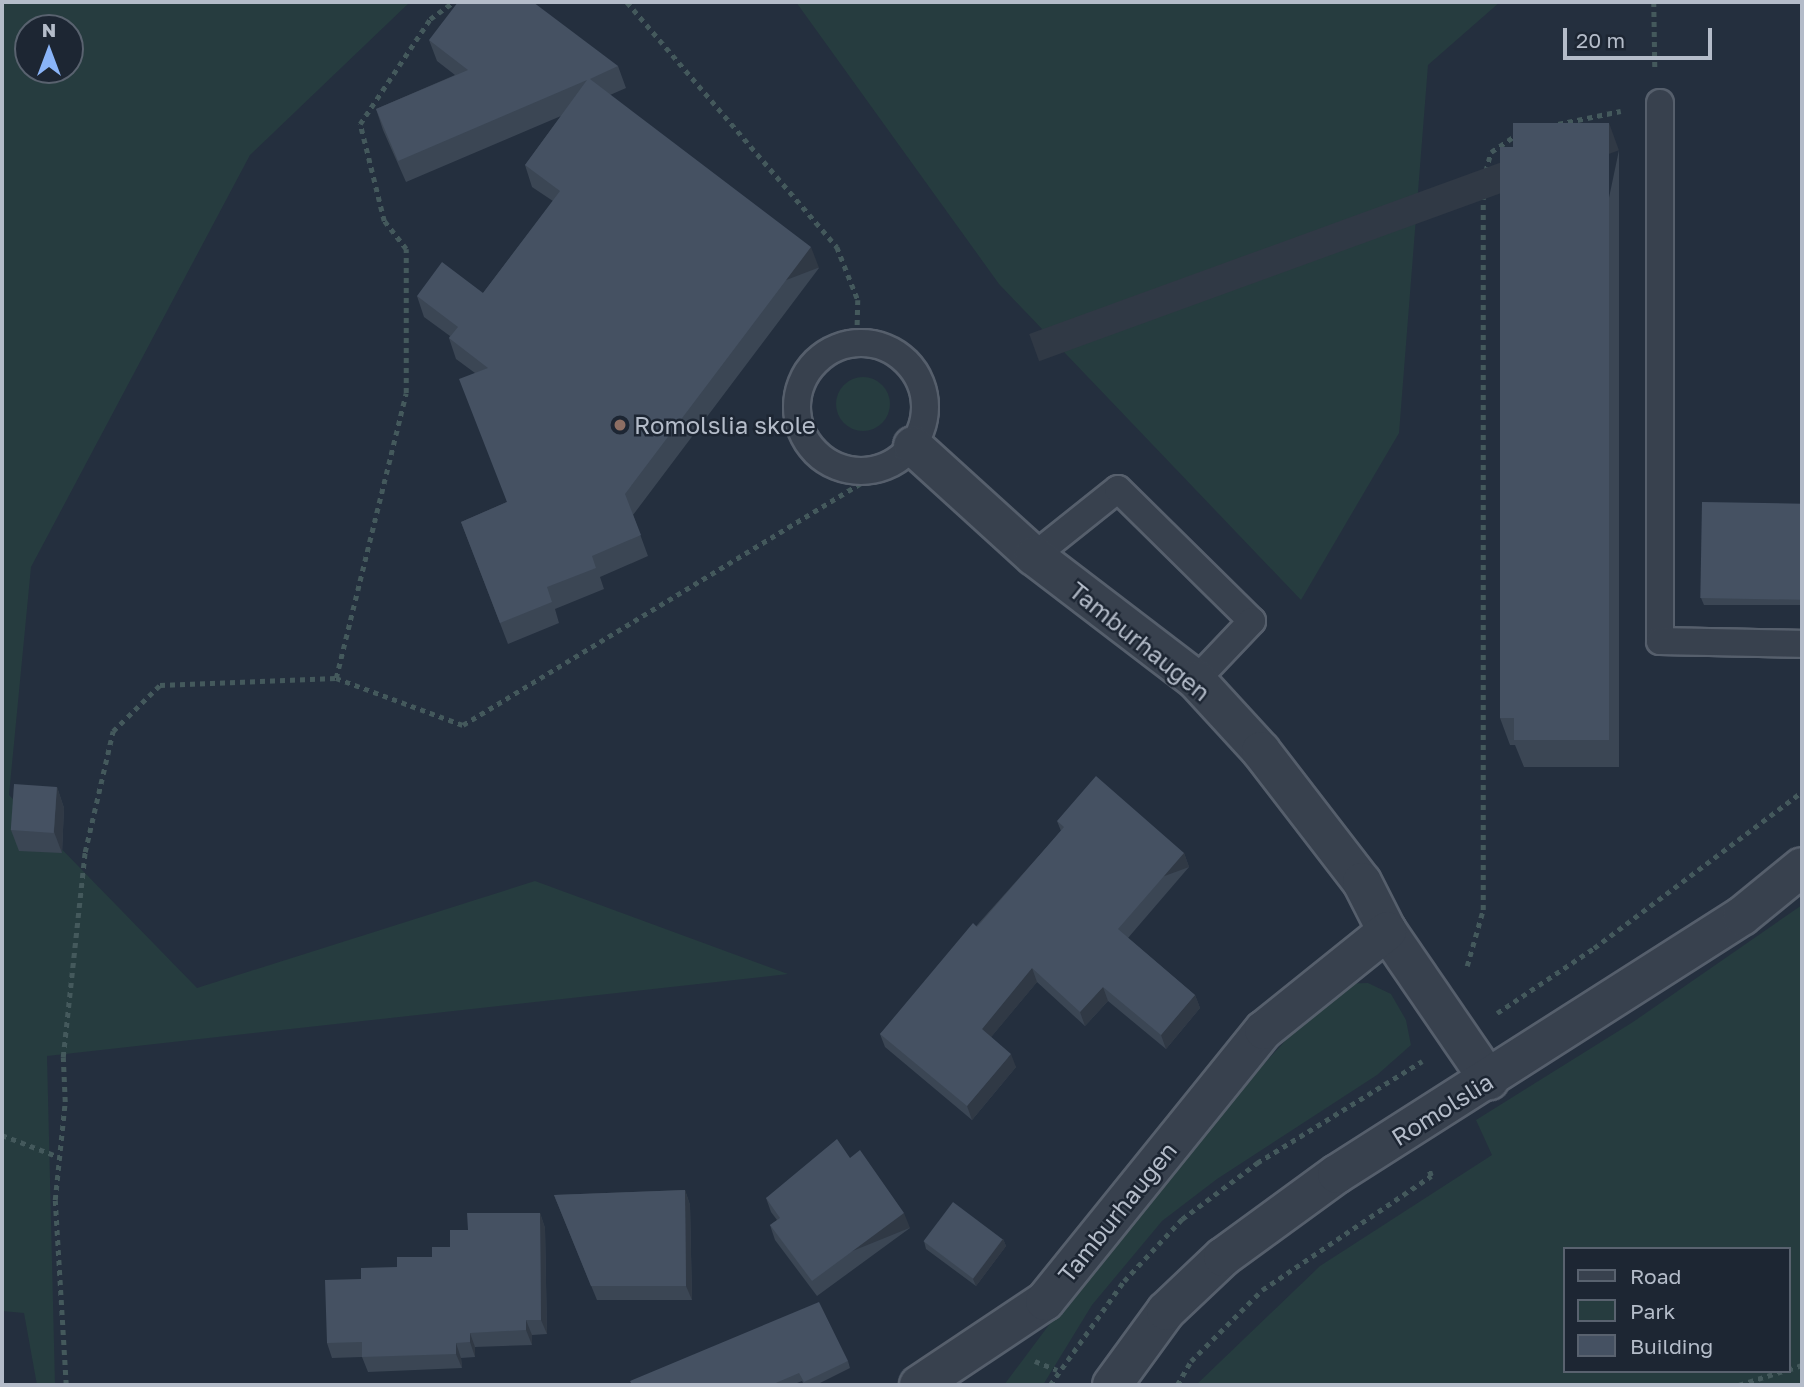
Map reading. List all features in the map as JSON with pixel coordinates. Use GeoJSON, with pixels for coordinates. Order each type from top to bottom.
{"type":"FeatureCollection","features":[{"type":"Feature","properties":{"kind":"street","name":"Tamburhaugen"},"geometry":{"type":"LineString","coordinates":[[898,457],[1034,556],[1196,680],[1261,751],[1362,882],[1387,931],[1489,1080]]}},
{"type":"Feature","properties":{"kind":"street","name":"Romolslia"},"geometry":{"type":"LineString","coordinates":[[1112,1385],[1166,1311],[1223,1257],[1337,1174],[1489,1080],[1742,916],[1802,867]]}},
{"type":"Feature","properties":{"kind":"street","name":"Tamburhaugen"},"geometry":{"type":"LineString","coordinates":[[919,1385],[1045,1301],[1264,1030],[1387,931]]}},
{"type":"Feature","properties":{"kind":"lane"},"geometry":{"type":"LineString","coordinates":[[1660,103],[1660,641],[1802,644]]}},
{"type":"Feature","properties":{"kind":"lane"},"geometry":{"type":"LineString","coordinates":[[857,342],[893,350],[919,377],[926,412],[898,457],[847,470],[814,453],[797,421],[800,383],[822,354],[857,342]]}},
{"type":"Feature","properties":{"kind":"lane"},"geometry":{"type":"LineString","coordinates":[[1034,556],[1118,489],[1252,621],[1196,680]]}},
{"type":"Feature","properties":{"kind":"path"},"geometry":{"type":"LineString","coordinates":[[336,678],[406,393],[406,249],[384,221],[360,124],[430,19],[453,2]]}},
{"type":"Feature","properties":{"kind":"path"},"geometry":{"type":"LineString","coordinates":[[627,2],[837,247],[858,300],[857,342]]}},
{"type":"Feature","properties":{"kind":"path"},"geometry":{"type":"LineString","coordinates":[[1554,125],[1660,103],[1651,32],[1654,2]]}},
{"type":"Feature","properties":{"kind":"path"},"geometry":{"type":"LineString","coordinates":[[1450,1024],[1483,910],[1483,181],[1491,152],[1514,134],[1527,131]]}},
{"type":"Feature","properties":{"kind":"path"},"geometry":{"type":"LineString","coordinates":[[66,1385],[55,1200],[65,1102],[63,1056],[85,852],[113,731],[159,685],[336,678],[463,725],[898,457]]}},
{"type":"Feature","properties":{"kind":"path"},"geometry":{"type":"LineString","coordinates":[[2,1135],[59,1157]]}},
{"type":"Feature","properties":{"kind":"path"},"geometry":{"type":"LineString","coordinates":[[1738,1385],[1777,1373]]}},
{"type":"Feature","properties":{"kind":"green space"},"geometry":{"type":"Polygon","coordinates":[[[2,2],[410,2],[250,155],[31,567],[9,795],[197,988],[535,881],[788,974],[47,1056],[55,1385],[37,1385],[24,1313],[2,1311],[2,2]]]}},
{"type":"Feature","properties":{"kind":"green space"},"geometry":{"type":"Polygon","coordinates":[[[796,2],[1500,2],[1428,65],[1399,433],[1301,600],[999,284],[796,2]]]}},
{"type":"Feature","properties":{"kind":"green space"},"geometry":{"type":"Polygon","coordinates":[[[863,377],[882,385],[890,404],[882,423],[863,431],[844,423],[836,404],[844,385],[863,377]]]}},
{"type":"Feature","properties":{"kind":"green space"},"geometry":{"type":"Polygon","coordinates":[[[1802,905],[1802,1385],[1196,1385],[1320,1266],[1492,1155],[1476,1120],[1633,1022],[1802,905]]]}},
{"type":"Feature","properties":{"kind":"green space"},"geometry":{"type":"Polygon","coordinates":[[[1368,983],[1391,994],[1406,1020],[1411,1045],[1377,1075],[1217,1179],[1162,1221],[1092,1305],[1043,1385],[1004,1385],[1117,1234],[1261,1067],[1338,984],[1368,983]]]}},
{"type":"Feature","properties":{"kind":"building"},"geometry":{"type":"Polygon","coordinates":[[[458,2],[533,2],[618,66],[590,79],[811,247],[625,494],[641,535],[592,556],[596,568],[547,587],[552,602],[500,623],[461,522],[507,502],[459,379],[488,368],[449,338],[458,327],[417,296],[442,262],[483,293],[560,191],[525,165],[587,80],[398,161],[376,109],[468,70],[429,40],[458,2]]]}},
{"type":"Feature","properties":{"kind":"building"},"geometry":{"type":"Polygon","coordinates":[[[1513,123],[1609,123],[1609,740],[1514,740],[1514,718],[1500,718],[1500,147],[1513,147],[1513,123]]]}},
{"type":"Feature","properties":{"kind":"building"},"geometry":{"type":"Polygon","coordinates":[[[1702,502],[1802,504],[1800,600],[1700,598],[1702,502]]]}},
{"type":"Feature","properties":{"kind":"building"},"geometry":{"type":"Polygon","coordinates":[[[1096,776],[1184,853],[1118,929],[1195,995],[1161,1035],[1103,987],[1080,1012],[1032,968],[982,1029],[1011,1054],[967,1106],[880,1034],[973,923],[977,927],[1064,827],[1057,821],[1096,776]]]}},
{"type":"Feature","properties":{"kind":"building"},"geometry":{"type":"Polygon","coordinates":[[[14,784],[57,787],[54,833],[11,830],[14,784]]]}},
{"type":"Feature","properties":{"kind":"building"},"geometry":{"type":"Polygon","coordinates":[[[837,1139],[850,1158],[860,1150],[904,1213],[812,1281],[770,1225],[780,1218],[766,1198],[837,1139]]]}},
{"type":"Feature","properties":{"kind":"building"},"geometry":{"type":"Polygon","coordinates":[[[685,1190],[686,1286],[591,1286],[554,1195],[685,1190]]]}},
{"type":"Feature","properties":{"kind":"building"},"geometry":{"type":"Polygon","coordinates":[[[953,1202],[1003,1239],[973,1278],[924,1241],[953,1202]]]}},
{"type":"Feature","properties":{"kind":"building"},"geometry":{"type":"Polygon","coordinates":[[[467,1213],[540,1213],[541,1320],[526,1320],[526,1330],[470,1333],[470,1342],[456,1343],[456,1354],[362,1357],[362,1342],[327,1343],[325,1280],[361,1279],[361,1268],[397,1267],[397,1257],[432,1257],[432,1247],[450,1247],[450,1230],[468,1230],[467,1213]]]}},
{"type":"Feature","properties":{"kind":"building"},"geometry":{"type":"Polygon","coordinates":[[[819,1302],[848,1361],[804,1382],[799,1373],[771,1385],[632,1385],[630,1381],[819,1302]]]}},
{"type":"Feature","properties":{"kind":"place","name":"Romolslia skole"},"geometry":{"type":"Point","coordinates":[620,425]}}]}
